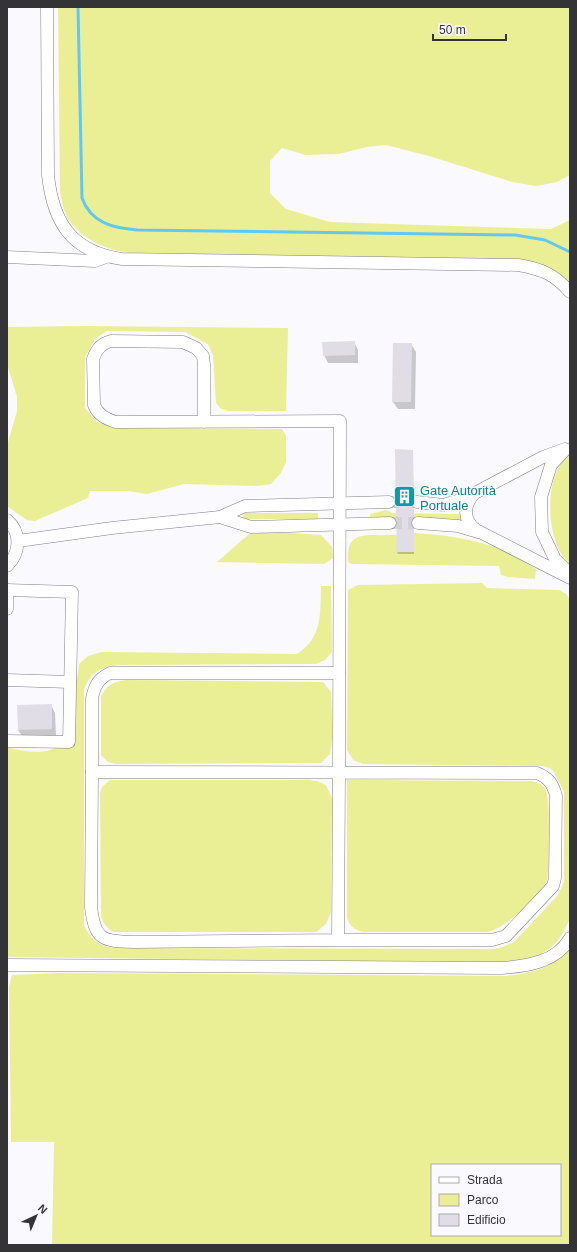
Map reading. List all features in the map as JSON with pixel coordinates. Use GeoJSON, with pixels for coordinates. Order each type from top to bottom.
{"type":"FeatureCollection","features":[{"type":"Feature","properties":{"kind":"street"},"geometry":{"type":"LineString","coordinates":[[47,7],[48,175],[50,192],[55,209],[64,229],[89,251],[106,257],[122,260],[518,265],[537,268],[547,273],[570,292]]}},
{"type":"Feature","properties":{"kind":"street"},"geometry":{"type":"LineString","coordinates":[[7,257],[95,261],[106,257]]}},
{"type":"Feature","properties":{"kind":"street"},"geometry":{"type":"LineString","coordinates":[[204,422],[204,365],[203,356],[196,348],[183,342],[111,341],[105,342],[96,351],[93,359],[94,405],[96,411],[106,419],[116,422],[204,422],[340,421],[338,940]]}},
{"type":"Feature","properties":{"kind":"street"},"geometry":{"type":"LineString","coordinates":[[417,502],[443,505],[471,497],[479,491],[543,457],[568,448]]}},
{"type":"Feature","properties":{"kind":"street"},"geometry":{"type":"LineString","coordinates":[[568,448],[551,465],[541,497],[542,532],[555,559],[570,574]]}},
{"type":"Feature","properties":{"kind":"street"},"geometry":{"type":"LineString","coordinates":[[471,497],[467,504],[466,517],[472,527],[570,578]]}},
{"type":"Feature","properties":{"kind":"street"},"geometry":{"type":"LineString","coordinates":[[18,541],[112,528],[220,517],[245,506],[389,502]]}},
{"type":"Feature","properties":{"kind":"street"},"geometry":{"type":"LineString","coordinates":[[220,517],[251,527],[390,523]]}},
{"type":"Feature","properties":{"kind":"street"},"geometry":{"type":"LineString","coordinates":[[7,520],[16,531],[18,541],[17,551],[7,566]]}},
{"type":"Feature","properties":{"kind":"street"},"geometry":{"type":"LineString","coordinates":[[418,523],[458,526],[480,532]]}},
{"type":"Feature","properties":{"kind":"street"},"geometry":{"type":"LineString","coordinates":[[7,609],[7,590],[72,592],[69,742],[7,741]]}},
{"type":"Feature","properties":{"kind":"street"},"geometry":{"type":"LineString","coordinates":[[92,772],[299,772],[339,774],[537,773],[549,780],[556,796],[555,878],[552,886],[506,936],[492,940],[133,942],[110,941],[96,931],[93,924],[91,907],[92,698],[95,686],[100,678],[110,673],[339,672]]}},
{"type":"Feature","properties":{"kind":"street"},"geometry":{"type":"LineString","coordinates":[[7,680],[70,682]]}},
{"type":"Feature","properties":{"kind":"street"},"geometry":{"type":"LineString","coordinates":[[7,965],[502,968],[527,966],[543,960],[566,945],[570,938]]}},
{"type":"Feature","properties":{"kind":"green space"},"geometry":{"type":"Polygon","coordinates":[[[58,7],[570,7],[570,175],[557,182],[536,186],[512,182],[429,156],[386,145],[367,147],[339,154],[306,155],[282,148],[270,161],[270,193],[286,209],[330,222],[551,229],[570,220],[570,285],[556,273],[382,257],[130,253],[104,247],[96,243],[81,233],[69,220],[64,210],[60,193],[58,7]]]}},
{"type":"Feature","properties":{"kind":"green space"},"geometry":{"type":"Polygon","coordinates":[[[85,326],[288,328],[286,411],[229,411],[221,409],[216,403],[213,356],[208,344],[185,332],[107,331],[95,339],[85,357],[85,408],[97,422],[113,428],[282,429],[286,436],[286,462],[281,473],[271,484],[256,486],[184,484],[147,494],[127,491],[90,491],[88,498],[35,521],[27,520],[7,506],[7,446],[17,411],[17,397],[7,364],[7,327],[85,326]]]}},
{"type":"Feature","properties":{"kind":"green space"},"geometry":{"type":"Polygon","coordinates":[[[570,455],[570,564],[562,555],[556,544],[550,516],[550,501],[556,474],[561,464],[570,455]]]}},
{"type":"Feature","properties":{"kind":"green space"},"geometry":{"type":"Polygon","coordinates":[[[386,510],[393,513],[461,514],[463,518],[461,520],[370,518],[370,514],[386,510]]]}},
{"type":"Feature","properties":{"kind":"green space"},"geometry":{"type":"Polygon","coordinates":[[[244,513],[318,513],[318,519],[243,519],[244,513]]]}},
{"type":"Feature","properties":{"kind":"green space"},"geometry":{"type":"Polygon","coordinates":[[[276,532],[321,535],[332,547],[333,558],[324,564],[217,562],[249,534],[276,532]]]}},
{"type":"Feature","properties":{"kind":"green space"},"geometry":{"type":"Polygon","coordinates":[[[414,533],[479,542],[500,549],[536,569],[535,579],[501,575],[499,566],[351,564],[348,562],[350,544],[359,537],[414,533]]]}},
{"type":"Feature","properties":{"kind":"green space"},"geometry":{"type":"Polygon","coordinates":[[[482,583],[487,588],[559,590],[566,594],[570,600],[570,918],[559,939],[545,952],[527,959],[504,963],[7,957],[7,747],[23,751],[39,752],[54,749],[68,740],[74,683],[77,679],[79,664],[88,656],[102,652],[297,654],[312,640],[316,632],[320,615],[321,586],[331,586],[332,652],[325,660],[316,664],[118,665],[101,669],[89,679],[84,690],[84,925],[86,930],[99,944],[114,948],[492,949],[500,948],[514,942],[558,895],[564,882],[564,792],[554,772],[550,768],[542,766],[363,764],[353,760],[347,750],[348,590],[358,585],[482,583]]]}},
{"type":"Feature","properties":{"kind":"green space"},"geometry":{"type":"Polygon","coordinates":[[[126,680],[323,682],[331,692],[333,734],[330,754],[321,763],[116,764],[108,762],[101,755],[101,696],[111,684],[126,680]]]}},
{"type":"Feature","properties":{"kind":"green space"},"geometry":{"type":"Polygon","coordinates":[[[110,780],[308,780],[317,781],[326,785],[332,798],[331,912],[326,924],[316,932],[114,932],[109,929],[101,917],[100,793],[102,787],[110,780]]]}},
{"type":"Feature","properties":{"kind":"green space"},"geometry":{"type":"Polygon","coordinates":[[[347,780],[531,781],[541,784],[545,788],[547,794],[549,817],[547,881],[529,903],[512,919],[495,930],[487,932],[363,932],[357,930],[351,925],[347,918],[347,780]]]}},
{"type":"Feature","properties":{"kind":"green space"},"geometry":{"type":"Polygon","coordinates":[[[570,947],[570,1245],[52,1245],[54,1142],[11,1142],[9,987],[12,975],[60,973],[506,976],[533,971],[550,965],[570,947]]]}},
{"type":"Feature","properties":{"kind":"building"},"geometry":{"type":"Polygon","coordinates":[[[355,341],[355,355],[323,356],[322,342],[355,341]]]}},
{"type":"Feature","properties":{"kind":"building"},"geometry":{"type":"Polygon","coordinates":[[[393,343],[412,343],[411,402],[392,402],[393,343]]]}},
{"type":"Feature","properties":{"kind":"building","name":"Gate Autorità Portuale"},"geometry":{"type":"Polygon","coordinates":[[[395,449],[413,450],[414,495],[410,502],[414,509],[414,517],[411,523],[414,529],[414,552],[396,552],[397,523],[395,449]]]}},
{"type":"Feature","properties":{"kind":"building"},"geometry":{"type":"Polygon","coordinates":[[[52,704],[52,729],[18,730],[17,705],[52,704]]]}},
{"type":"Feature","properties":{"kind":"waterway"},"geometry":{"type":"LineString","coordinates":[[78,7],[82,198],[91,213],[104,223],[120,228],[137,230],[515,235],[545,240],[570,252]]}},
{"type":"Feature","properties":{"kind":"tunnel"},"geometry":{"type":"LineString","coordinates":[[389,502],[417,502]]}},
{"type":"Feature","properties":{"kind":"tunnel"},"geometry":{"type":"LineString","coordinates":[[390,523],[418,523]]}},
{"type":"Feature","properties":{"kind":"place","name":"Gate Autorità Portuale"},"geometry":{"type":"Point","coordinates":[405,497]}}]}
